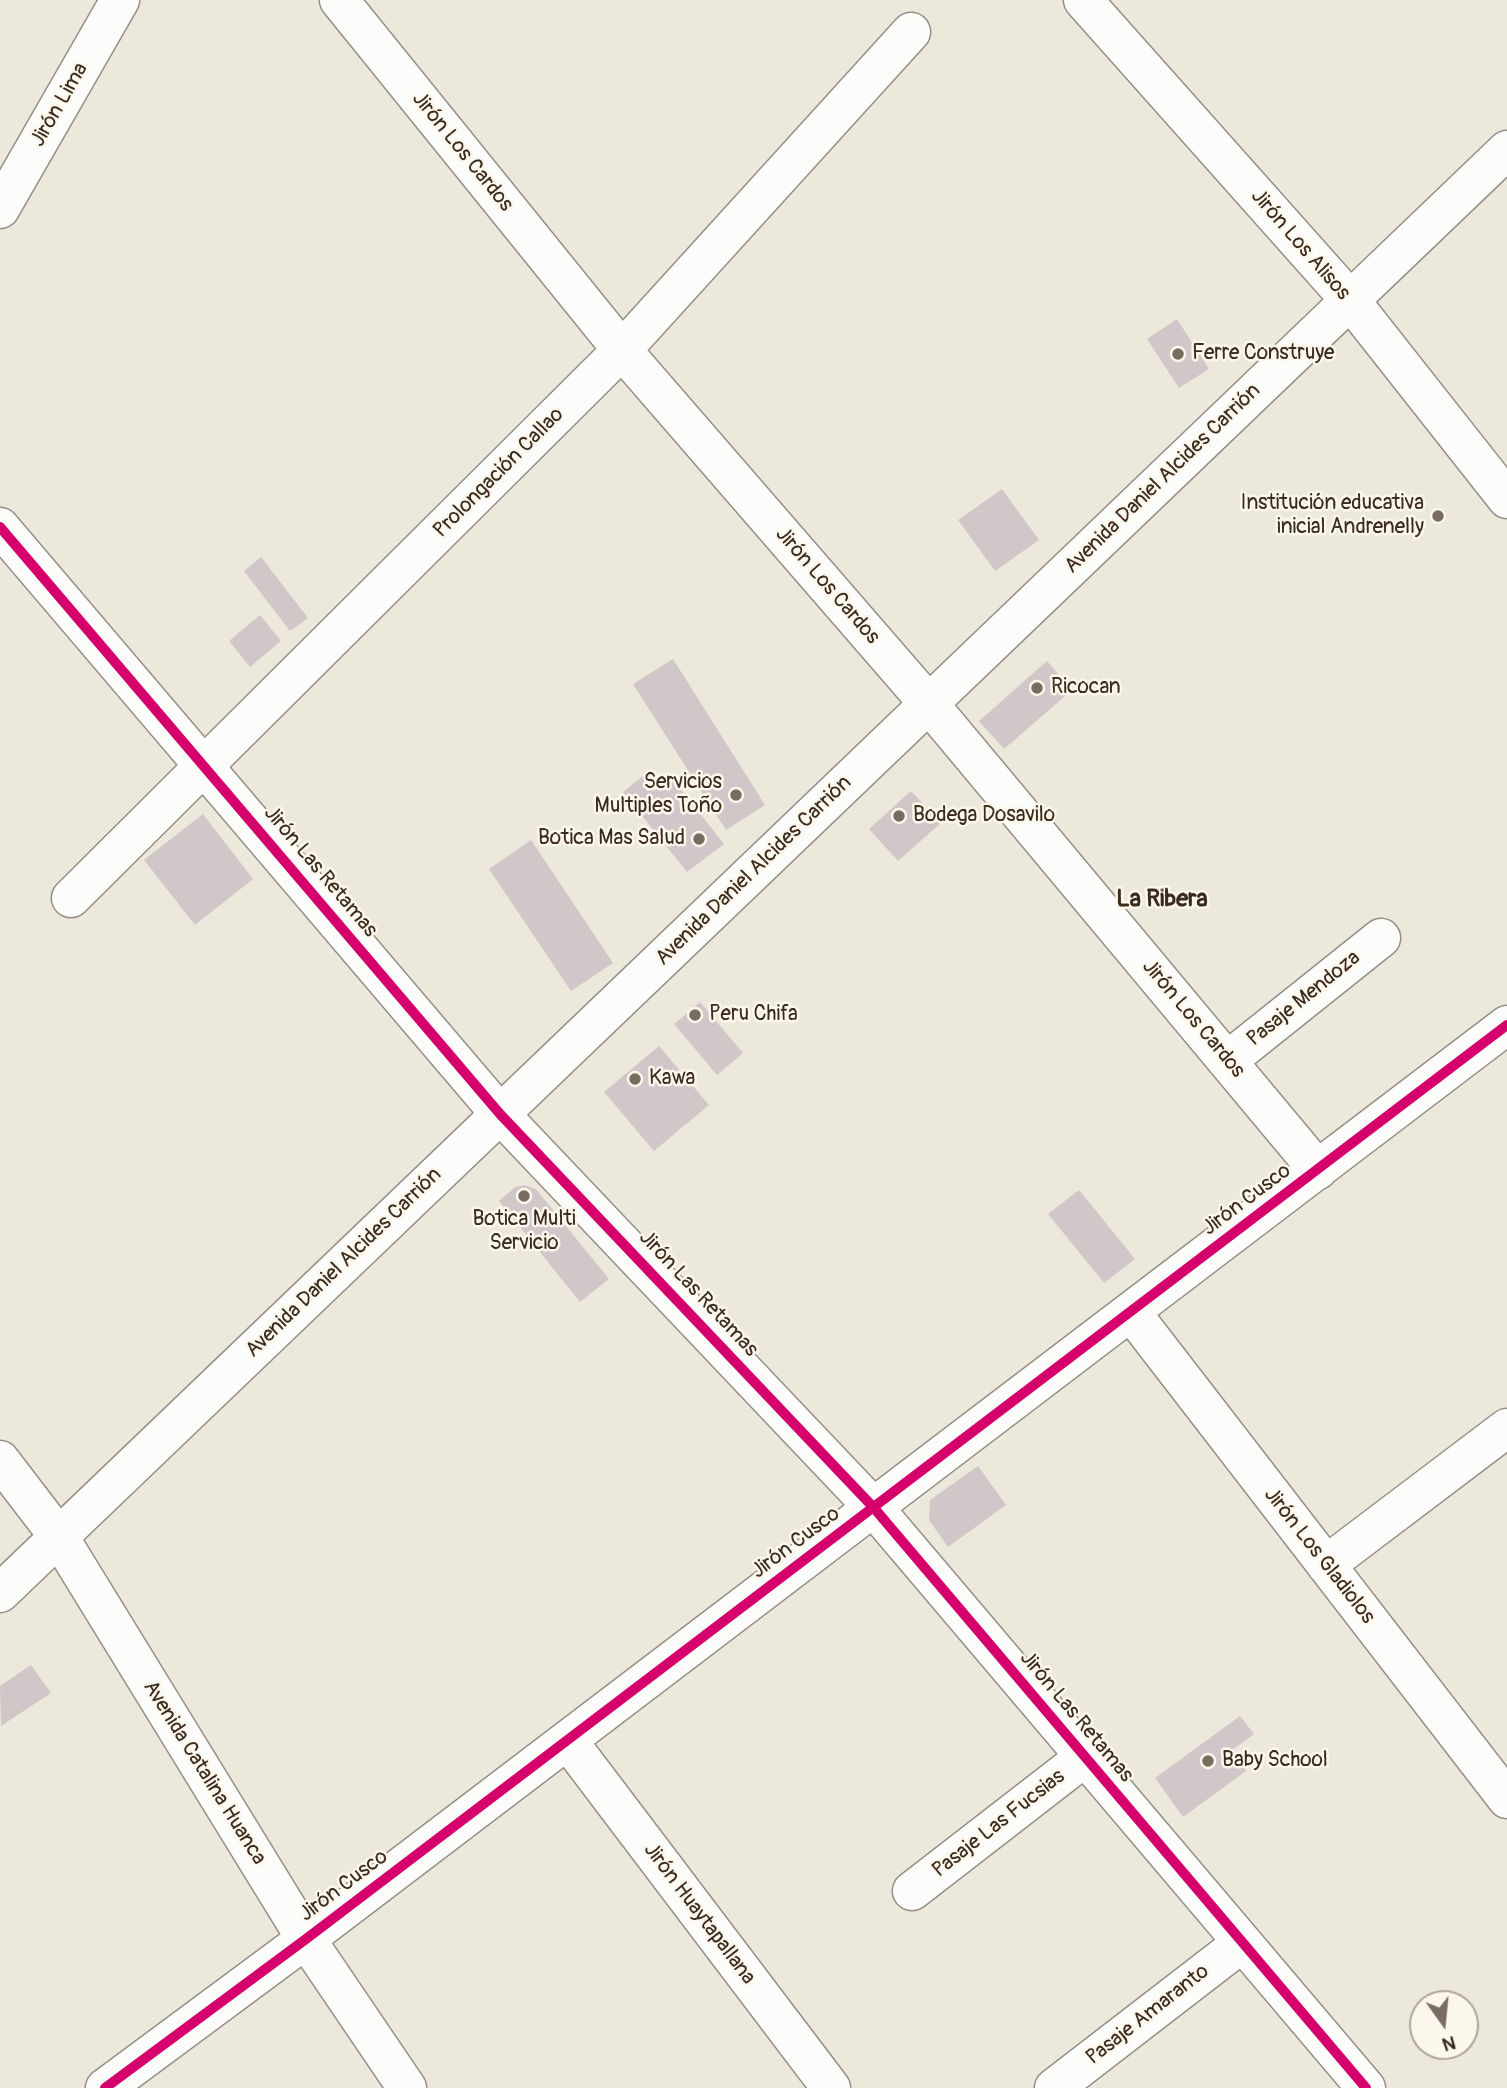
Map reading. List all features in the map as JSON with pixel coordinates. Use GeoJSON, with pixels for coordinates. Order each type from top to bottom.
{"type":"FeatureCollection","features":[{"type":"Feature","properties":{"kind":"street","name":"Jirón Lima"},"geometry":{"type":"LineString","coordinates":[[0,209],[120,0]]}},
{"type":"Feature","properties":{"kind":"street","name":"Jirón Los Cardos"},"geometry":{"type":"LineString","coordinates":[[339,0],[622,350],[929,704],[1318,1170]]}},
{"type":"Feature","properties":{"kind":"street","name":"Jirón Los Alisos"},"geometry":{"type":"LineString","coordinates":[[1083,0],[1350,300],[1507,499]]}},
{"type":"Feature","properties":{"kind":"street","name":"Prolongación Callao"},"geometry":{"type":"LineString","coordinates":[[71,898],[622,350],[911,32]]}},
{"type":"Feature","properties":{"kind":"street","name":"Avenida Daniel Alcides Carrión"},"geometry":{"type":"LineString","coordinates":[[0,1592],[1507,150]]}},
{"type":"Feature","properties":{"kind":"street","name":"Jirón Las Retamas"},"geometry":{"type":"LineString","coordinates":[[0,527],[500,1114],[874,1508],[1366,2088]]}},
{"type":"Feature","properties":{"kind":"street","name":"Pasaje Mendoza"},"geometry":{"type":"LineString","coordinates":[[1227,1061],[1381,938]]}},
{"type":"Feature","properties":{"kind":"street","name":"Jirón Cusco"},"geometry":{"type":"LineString","coordinates":[[105,2088],[568,1741],[1507,1025]]}},
{"type":"Feature","properties":{"kind":"street","name":"Jirón Los Gladiolos"},"geometry":{"type":"LineString","coordinates":[[1130,1312],[1507,1799]]}},
{"type":"Feature","properties":{"kind":"street"},"geometry":{"type":"LineString","coordinates":[[1325,1565],[1507,1428]]}},
{"type":"Feature","properties":{"kind":"street","name":"Avenida Catalina Huanca"},"geometry":{"type":"LineString","coordinates":[[0,1460],[59,1536],[306,1939],[407,2088]]}},
{"type":"Feature","properties":{"kind":"street","name":"Jirón Huaytapallana"},"geometry":{"type":"LineString","coordinates":[[568,1741],[831,2088]]}},
{"type":"Feature","properties":{"kind":"street","name":"Pasaje Las Fucsias"},"geometry":{"type":"LineString","coordinates":[[912,1891],[1085,1757]]}},
{"type":"Feature","properties":{"kind":"street","name":"Pasaje Amaranto"},"geometry":{"type":"LineString","coordinates":[[1054,2088],[1242,1943]]}},
{"type":"Feature","properties":{"kind":"building","name":"Ferre Construye"},"geometry":{"type":"Polygon","coordinates":[[[1177,319],[1209,369],[1179,388],[1147,339],[1177,319]]]}},
{"type":"Feature","properties":{"kind":"building"},"geometry":{"type":"Polygon","coordinates":[[[1002,489],[1039,540],[995,571],[958,520],[1002,489]]]}},
{"type":"Feature","properties":{"kind":"building"},"geometry":{"type":"Polygon","coordinates":[[[261,557],[308,618],[290,631],[244,571],[261,557]]]}},
{"type":"Feature","properties":{"kind":"building"},"geometry":{"type":"Polygon","coordinates":[[[260,615],[281,641],[250,667],[229,641],[260,615]]]}},
{"type":"Feature","properties":{"kind":"building"},"geometry":{"type":"Polygon","coordinates":[[[673,659],[765,805],[726,830],[633,684],[673,659]]]}},
{"type":"Feature","properties":{"kind":"building"},"geometry":{"type":"Polygon","coordinates":[[[1047,661],[1072,690],[1004,749],[979,721],[1047,661]]]}},
{"type":"Feature","properties":{"kind":"building"},"geometry":{"type":"Polygon","coordinates":[[[643,776],[654,791],[671,777],[724,844],[687,872],[623,792],[643,776]]]}},
{"type":"Feature","properties":{"kind":"building"},"geometry":{"type":"Polygon","coordinates":[[[911,791],[941,823],[898,861],[869,829],[911,791]]]}},
{"type":"Feature","properties":{"kind":"building"},"geometry":{"type":"Polygon","coordinates":[[[203,814],[253,879],[195,925],[144,860],[203,814]]]}},
{"type":"Feature","properties":{"kind":"building"},"geometry":{"type":"Polygon","coordinates":[[[531,840],[613,963],[571,991],[489,869],[531,840]]]}},
{"type":"Feature","properties":{"kind":"building"},"geometry":{"type":"Polygon","coordinates":[[[700,1002],[743,1053],[717,1075],[674,1024],[700,1002]]]}},
{"type":"Feature","properties":{"kind":"building"},"geometry":{"type":"Polygon","coordinates":[[[659,1046],[709,1105],[654,1151],[604,1092],[659,1046]]]}},
{"type":"Feature","properties":{"kind":"building"},"geometry":{"type":"Polygon","coordinates":[[[525,1185],[536,1189],[609,1279],[580,1302],[499,1201],[515,1187],[525,1185]]]}},
{"type":"Feature","properties":{"kind":"building"},"geometry":{"type":"Polygon","coordinates":[[[1079,1190],[1135,1259],[1104,1283],[1048,1214],[1079,1190]]]}},
{"type":"Feature","properties":{"kind":"building"},"geometry":{"type":"Polygon","coordinates":[[[978,1466],[1006,1505],[948,1547],[929,1520],[930,1500],[978,1466]]]}},
{"type":"Feature","properties":{"kind":"building"},"geometry":{"type":"Polygon","coordinates":[[[31,1665],[51,1693],[1,1726],[0,1686],[31,1665]]]}},
{"type":"Feature","properties":{"kind":"building","name":"Baby School"},"geometry":{"type":"Polygon","coordinates":[[[1240,1716],[1254,1734],[1231,1751],[1246,1771],[1183,1817],[1155,1778],[1240,1716]]]}},
{"type":"Feature","properties":{"kind":"cycle path"},"geometry":{"type":"LineString","coordinates":[[0,527],[500,1114],[874,1508],[1366,2088]]}},
{"type":"Feature","properties":{"kind":"cycle path"},"geometry":{"type":"LineString","coordinates":[[105,2088],[306,1939],[1507,1025]]}},
{"type":"Feature","properties":{"kind":"place","name":"Ferre Construye"},"geometry":{"type":"Point","coordinates":[1178,354]}},
{"type":"Feature","properties":{"kind":"place","name":"Institución educativa inicial Andrenelly"},"geometry":{"type":"Point","coordinates":[1438,516]}},
{"type":"Feature","properties":{"kind":"place","name":"Ricocan"},"geometry":{"type":"Point","coordinates":[1037,688]}},
{"type":"Feature","properties":{"kind":"place","name":"Servicios Multiples Toño"},"geometry":{"type":"Point","coordinates":[736,795]}},
{"type":"Feature","properties":{"kind":"place","name":"Bodega Dosavilo"},"geometry":{"type":"Point","coordinates":[899,816]}},
{"type":"Feature","properties":{"kind":"place","name":"Botica Mas Salud"},"geometry":{"type":"Point","coordinates":[699,839]}},
{"type":"Feature","properties":{"kind":"place","name":"Peru Chifa"},"geometry":{"type":"Point","coordinates":[695,1015]}},
{"type":"Feature","properties":{"kind":"place","name":"Kawa"},"geometry":{"type":"Point","coordinates":[635,1079]}},
{"type":"Feature","properties":{"kind":"place","name":"Botica Multi Servicio"},"geometry":{"type":"Point","coordinates":[524,1196]}},
{"type":"Feature","properties":{"kind":"place","name":"Baby School"},"geometry":{"type":"Point","coordinates":[1208,1761]}},
{"type":"Feature","properties":{"kind":"district","name":"La Ribera"},"geometry":{"type":"Point","coordinates":[1162,900]}}]}
